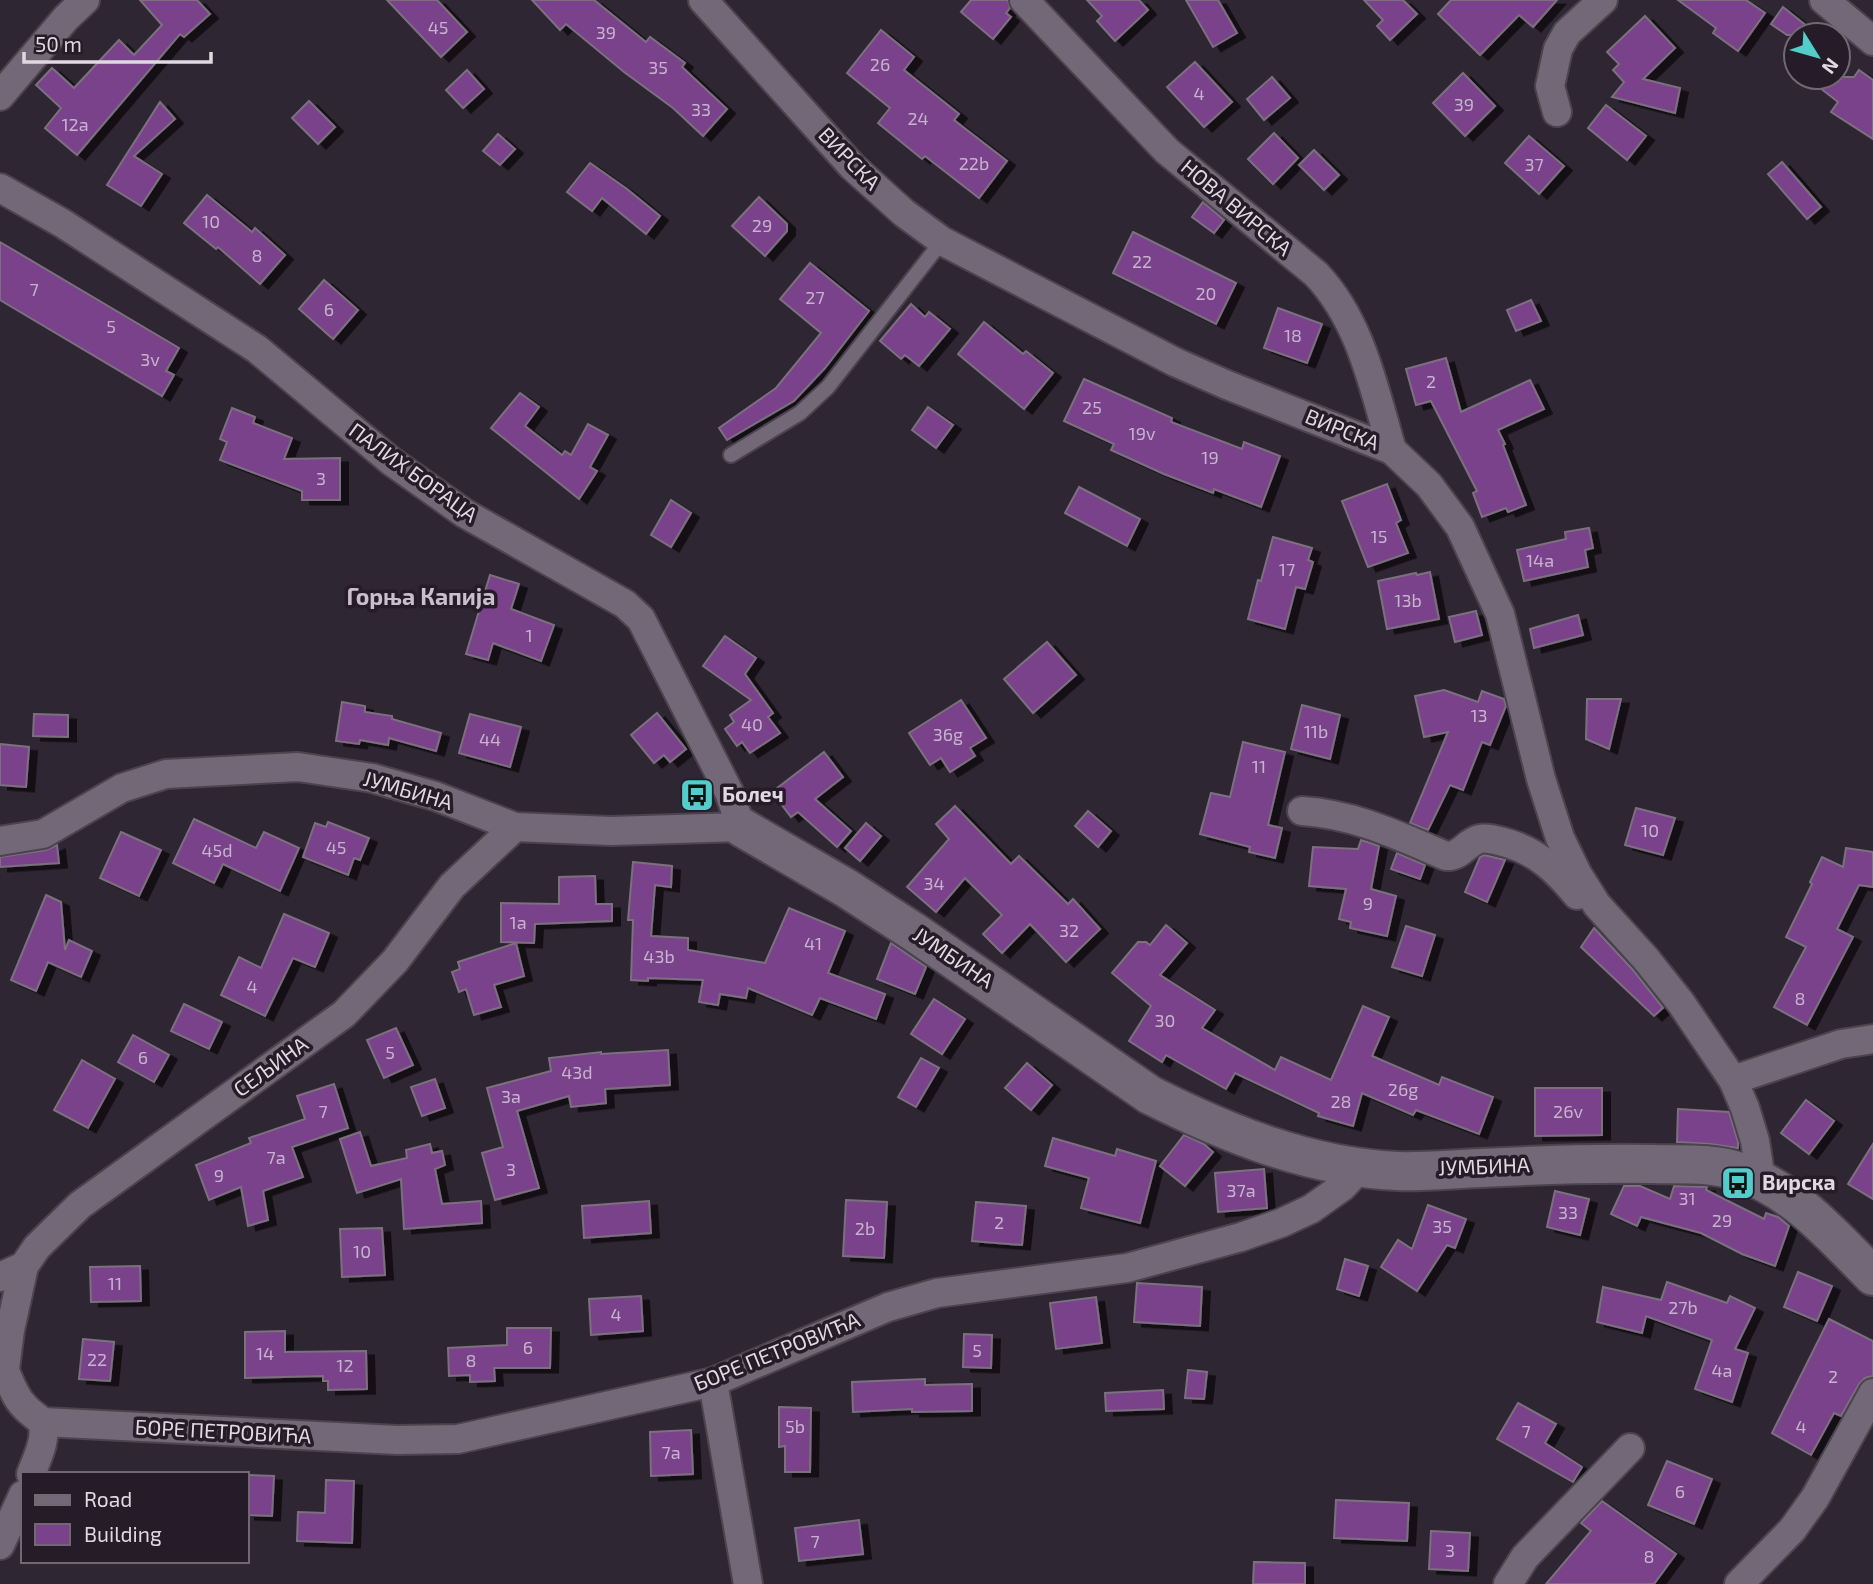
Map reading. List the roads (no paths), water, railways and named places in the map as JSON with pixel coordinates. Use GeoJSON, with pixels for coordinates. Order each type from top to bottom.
{"type":"FeatureCollection","features":[{"type":"Feature","properties":{"kind":"street"},"geometry":{"type":"LineString","coordinates":[[0,96],[66,18],[85,0]]}},
{"type":"Feature","properties":{"kind":"street","name":"ВИРСКА"},"geometry":{"type":"LineString","coordinates":[[703,0],[852,166],[904,213],[942,241],[1175,362],[1392,450],[1429,485],[1460,527],[1500,614],[1541,779],[1559,838],[1597,905],[1681,1003],[1733,1080],[1755,1141],[1761,1180]]}},
{"type":"Feature","properties":{"kind":"street","name":"НОВА ВИРСКА"},"geometry":{"type":"LineString","coordinates":[[1024,0],[1167,151],[1333,292],[1365,358],[1392,450]]}},
{"type":"Feature","properties":{"kind":"street"},"geometry":{"type":"LineString","coordinates":[[1557,112],[1550,86],[1558,50],[1567,33],[1603,0]]}},
{"type":"Feature","properties":{"kind":"street"},"geometry":{"type":"LineString","coordinates":[[1824,0],[1873,41]]}},
{"type":"Feature","properties":{"kind":"street","name":"ПАЛИХ БОРАЦА"},"geometry":{"type":"LineString","coordinates":[[0,188],[62,223],[257,349],[353,431],[464,513],[625,604],[640,619],[690,713],[729,792],[741,827]]}},
{"type":"Feature","properties":{"kind":"street","name":"ЈУМБИНА"},"geometry":{"type":"LineString","coordinates":[[0,841],[43,834],[122,788],[166,774],[298,767],[372,778],[435,796],[515,827],[611,831],[741,827],[846,888],[914,932],[1150,1095],[1218,1128],[1271,1148],[1360,1168],[1398,1171],[1591,1163],[1708,1165],[1738,1171],[1761,1180],[1790,1198],[1819,1222],[1873,1276]]}},
{"type":"Feature","properties":{"kind":"street"},"geometry":{"type":"LineString","coordinates":[[1303,811],[1369,823],[1446,856],[1459,854],[1471,843],[1481,839],[1519,846],[1544,859],[1581,900],[1597,905]]}},
{"type":"Feature","properties":{"kind":"street","name":"СЕЉИНА"},"geometry":{"type":"LineString","coordinates":[[12,1271],[80,1205],[344,1014],[395,961],[452,886],[515,827]]}},
{"type":"Feature","properties":{"kind":"street"},"geometry":{"type":"LineString","coordinates":[[1733,1080],[1841,1044],[1873,1039]]}},
{"type":"Feature","properties":{"kind":"street","name":"БОРЕ ПЕТРОВИЋА"},"geometry":{"type":"LineString","coordinates":[[43,1422],[397,1440],[458,1439],[713,1382],[888,1307],[937,1293],[1127,1268],[1241,1237],[1311,1209],[1342,1187],[1360,1168]]}},
{"type":"Feature","properties":{"kind":"street"},"geometry":{"type":"LineString","coordinates":[[12,1271],[10,1330],[2,1367],[15,1395],[26,1409],[43,1422],[43,1445],[32,1472]]}},
{"type":"Feature","properties":{"kind":"street"},"geometry":{"type":"LineString","coordinates":[[713,1382],[748,1584]]}},
{"type":"Feature","properties":{"kind":"street"},"geometry":{"type":"LineString","coordinates":[[1739,1584],[1792,1530],[1815,1498],[1873,1393]]}},
{"type":"Feature","properties":{"kind":"street"},"geometry":{"type":"LineString","coordinates":[[1508,1584],[1525,1557],[1630,1448]]}},
{"type":"Feature","properties":{"kind":"street"},"geometry":{"type":"LineString","coordinates":[[0,1545],[21,1499]]}},
{"type":"Feature","properties":{"kind":"lane"},"geometry":{"type":"LineString","coordinates":[[732,456],[800,413],[828,387],[942,241]]}},
{"type":"Feature","properties":{"kind":"place","name":"Болеч"},"geometry":{"type":"Point","coordinates":[697,795]}},
{"type":"Feature","properties":{"kind":"place","name":"Вирска"},"geometry":{"type":"Point","coordinates":[1738,1183]}},
{"type":"Feature","properties":{"kind":"district","name":"Горња Капија"},"geometry":{"type":"Point","coordinates":[421,597]}}]}
